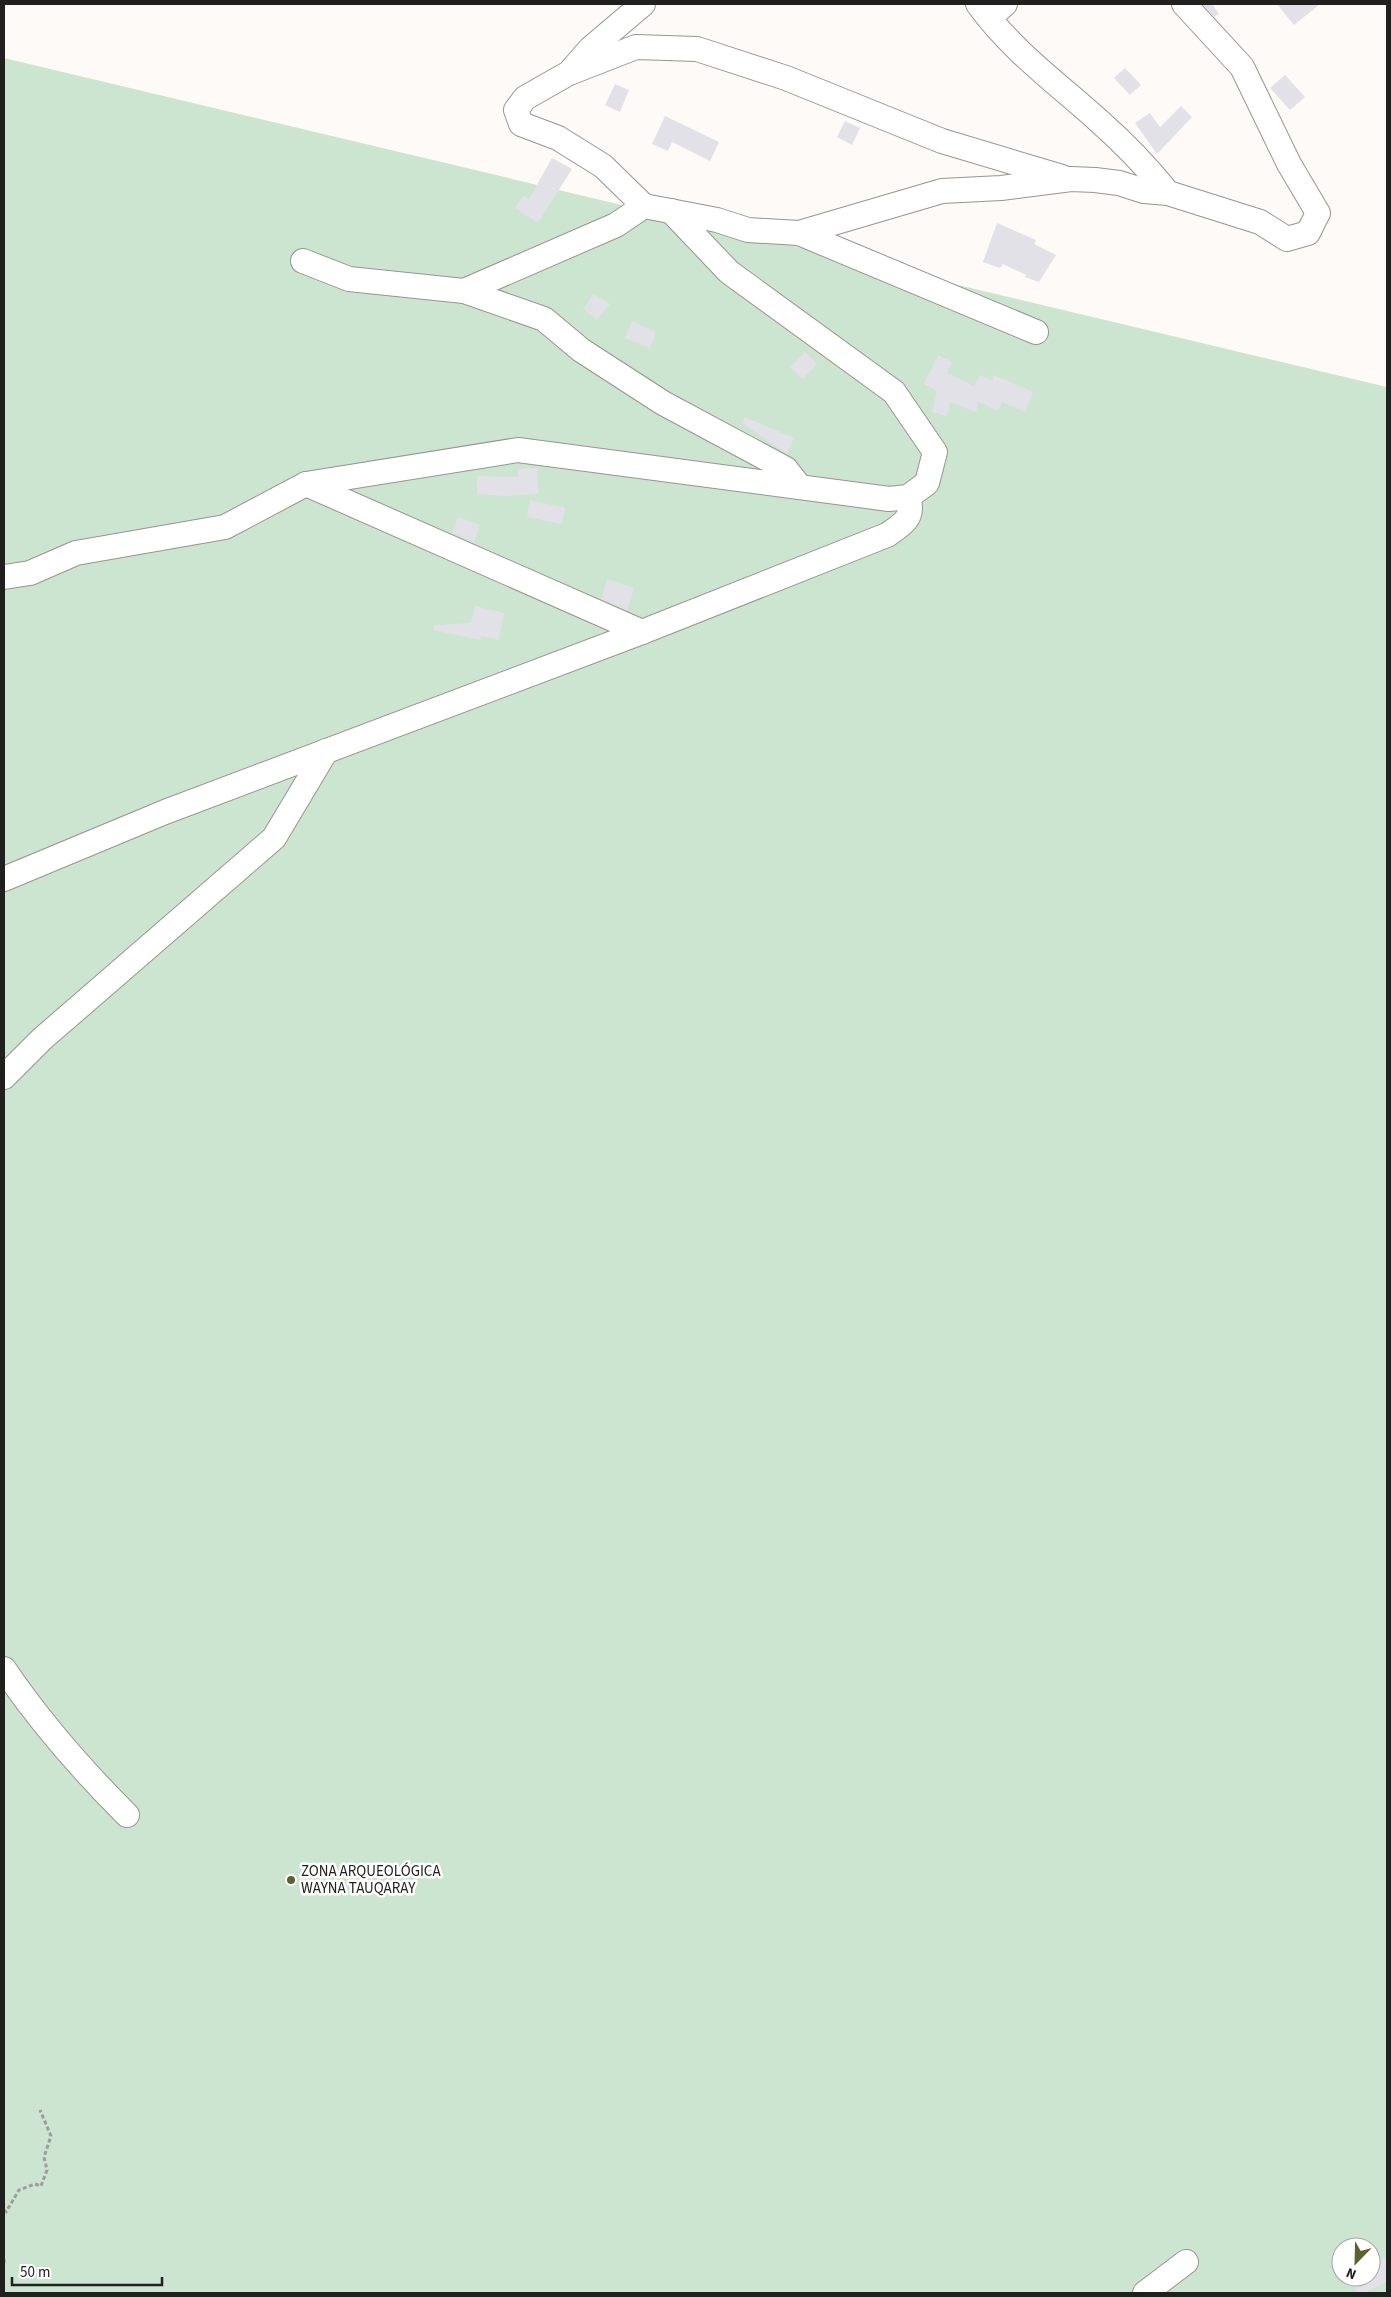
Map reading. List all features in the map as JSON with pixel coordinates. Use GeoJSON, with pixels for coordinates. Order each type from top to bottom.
{"type":"FeatureCollection","features":[{"type":"Feature","properties":{"kind":"street"},"geometry":{"type":"LineString","coordinates":[[570,73],[590,48],[643,4]]}},
{"type":"Feature","properties":{"kind":"street"},"geometry":{"type":"LineString","coordinates":[[1036,332],[799,233],[748,230],[717,220],[644,206],[603,166],[558,138],[521,124],[516,110],[524,98],[570,73],[636,47],[697,50],[786,78],[942,141],[1071,179],[1119,183],[1144,191],[1168,193],[1260,222],[1287,239],[1308,233],[1318,213],[1289,164],[1242,67],[1184,4]]}},
{"type":"Feature","properties":{"kind":"street"},"geometry":{"type":"LineString","coordinates":[[991,9],[1040,70],[1100,122],[1147,167],[1168,193]]}},
{"type":"Feature","properties":{"kind":"street"},"geometry":{"type":"LineString","coordinates":[[799,233],[942,191],[1001,188],[1071,179]]}},
{"type":"Feature","properties":{"kind":"street"},"geometry":{"type":"LineString","coordinates":[[464,292],[616,225],[644,206]]}},
{"type":"Feature","properties":{"kind":"street"},"geometry":{"type":"LineString","coordinates":[[4,577],[30,573],[76,553],[225,527],[306,484],[518,450],[889,499],[908,497],[927,484],[935,452],[894,392],[729,272],[671,211]]}},
{"type":"Feature","properties":{"kind":"street"},"geometry":{"type":"LineString","coordinates":[[303,261],[349,279],[464,292],[544,319],[580,350],[663,403],[786,469],[800,488]]}},
{"type":"Feature","properties":{"kind":"street"},"geometry":{"type":"LineString","coordinates":[[306,484],[642,632]]}},
{"type":"Feature","properties":{"kind":"street"},"geometry":{"type":"LineString","coordinates":[[4,878],[165,812],[642,632],[887,535],[906,522],[912,508],[908,497]]}},
{"type":"Feature","properties":{"kind":"street"},"geometry":{"type":"LineString","coordinates":[[4,1078],[42,1039],[274,838],[326,751]]}},
{"type":"Feature","properties":{"kind":"street"},"geometry":{"type":"LineString","coordinates":[[4,1669],[20,1694],[79,1767],[127,1815]]}},
{"type":"Feature","properties":{"kind":"street"},"geometry":{"type":"LineString","coordinates":[[1145,2293],[1186,2262]]}},
{"type":"Feature","properties":{"kind":"path"},"geometry":{"type":"LineString","coordinates":[[4,2210],[6,2212],[19,2190],[35,2184],[41,2186],[47,2170],[44,2157],[51,2136],[40,2110]]}},
{"type":"Feature","properties":{"kind":"green space"},"geometry":{"type":"Polygon","coordinates":[[[4,58],[1387,387],[1387,2293],[4,2293],[4,58]]]}},
{"type":"Feature","properties":{"kind":"building"},"geometry":{"type":"Polygon","coordinates":[[[1202,4],[1212,4],[1219,14],[1214,17],[1202,4]]]}},
{"type":"Feature","properties":{"kind":"building"},"geometry":{"type":"Polygon","coordinates":[[[1277,4],[1320,4],[1294,25],[1277,4]]]}},
{"type":"Feature","properties":{"kind":"building"},"geometry":{"type":"Polygon","coordinates":[[[1125,68],[1141,85],[1130,95],[1114,78],[1125,68]]]}},
{"type":"Feature","properties":{"kind":"building"},"geometry":{"type":"Polygon","coordinates":[[[1285,75],[1305,97],[1290,110],[1270,88],[1285,75]]]}},
{"type":"Feature","properties":{"kind":"building"},"geometry":{"type":"Polygon","coordinates":[[[615,84],[629,90],[620,112],[605,105],[615,84]]]}},
{"type":"Feature","properties":{"kind":"building"},"geometry":{"type":"Polygon","coordinates":[[[1181,106],[1192,117],[1157,154],[1135,123],[1150,113],[1160,127],[1181,106]]]}},
{"type":"Feature","properties":{"kind":"building"},"geometry":{"type":"Polygon","coordinates":[[[665,116],[719,142],[710,161],[672,142],[668,151],[652,144],[665,116]]]}},
{"type":"Feature","properties":{"kind":"building"},"geometry":{"type":"Polygon","coordinates":[[[845,121],[860,128],[852,145],[837,137],[845,121]]]}},
{"type":"Feature","properties":{"kind":"building"},"geometry":{"type":"Polygon","coordinates":[[[552,158],[572,169],[538,223],[515,208],[523,196],[529,199],[552,158]]]}},
{"type":"Feature","properties":{"kind":"building"},"geometry":{"type":"Polygon","coordinates":[[[997,223],[1036,240],[1034,244],[1056,255],[1039,282],[1025,277],[1026,275],[1003,264],[1000,268],[983,262],[997,223]]]}},
{"type":"Feature","properties":{"kind":"building"},"geometry":{"type":"Polygon","coordinates":[[[594,294],[610,304],[597,320],[583,309],[594,294]]]}},
{"type":"Feature","properties":{"kind":"building"},"geometry":{"type":"Polygon","coordinates":[[[632,321],[656,332],[650,348],[625,338],[632,321]]]}},
{"type":"Feature","properties":{"kind":"building"},"geometry":{"type":"Polygon","coordinates":[[[805,352],[817,364],[803,379],[790,367],[805,352]]]}},
{"type":"Feature","properties":{"kind":"building"},"geometry":{"type":"Polygon","coordinates":[[[938,355],[952,362],[947,373],[974,386],[980,375],[992,381],[994,375],[1033,392],[1025,412],[1002,402],[998,411],[979,402],[976,412],[950,402],[947,416],[932,412],[937,391],[924,384],[938,355]]]}},
{"type":"Feature","properties":{"kind":"building"},"geometry":{"type":"Polygon","coordinates":[[[745,417],[794,438],[787,454],[742,423],[745,417]]]}},
{"type":"Feature","properties":{"kind":"building"},"geometry":{"type":"Polygon","coordinates":[[[537,468],[538,494],[506,496],[477,494],[477,476],[518,477],[518,469],[537,468]]]}},
{"type":"Feature","properties":{"kind":"building"},"geometry":{"type":"Polygon","coordinates":[[[530,500],[565,508],[562,524],[527,517],[530,500]]]}},
{"type":"Feature","properties":{"kind":"building"},"geometry":{"type":"Polygon","coordinates":[[[458,517],[480,525],[474,542],[452,533],[458,517]]]}},
{"type":"Feature","properties":{"kind":"building"},"geometry":{"type":"Polygon","coordinates":[[[607,579],[634,588],[627,610],[601,599],[607,579]]]}},
{"type":"Feature","properties":{"kind":"building"},"geometry":{"type":"Polygon","coordinates":[[[475,606],[504,613],[499,640],[481,636],[480,640],[434,630],[434,625],[471,623],[475,606]]]}},
{"type":"Feature","properties":{"kind":"building"},"geometry":{"type":"Polygon","coordinates":[[[1387,2256],[1387,2281],[1381,2284],[1381,2259],[1387,2256]]]}},
{"type":"Feature","properties":{"kind":"building"},"geometry":{"type":"Polygon","coordinates":[[[1355,2287],[1376,2287],[1365,2293],[1358,2293],[1355,2287]]]}},
{"type":"Feature","properties":{"kind":"place","name":"ZONA ARQUEOLÓGICA WAYNA TAUQARAY"},"geometry":{"type":"Point","coordinates":[291,1880]}}]}
